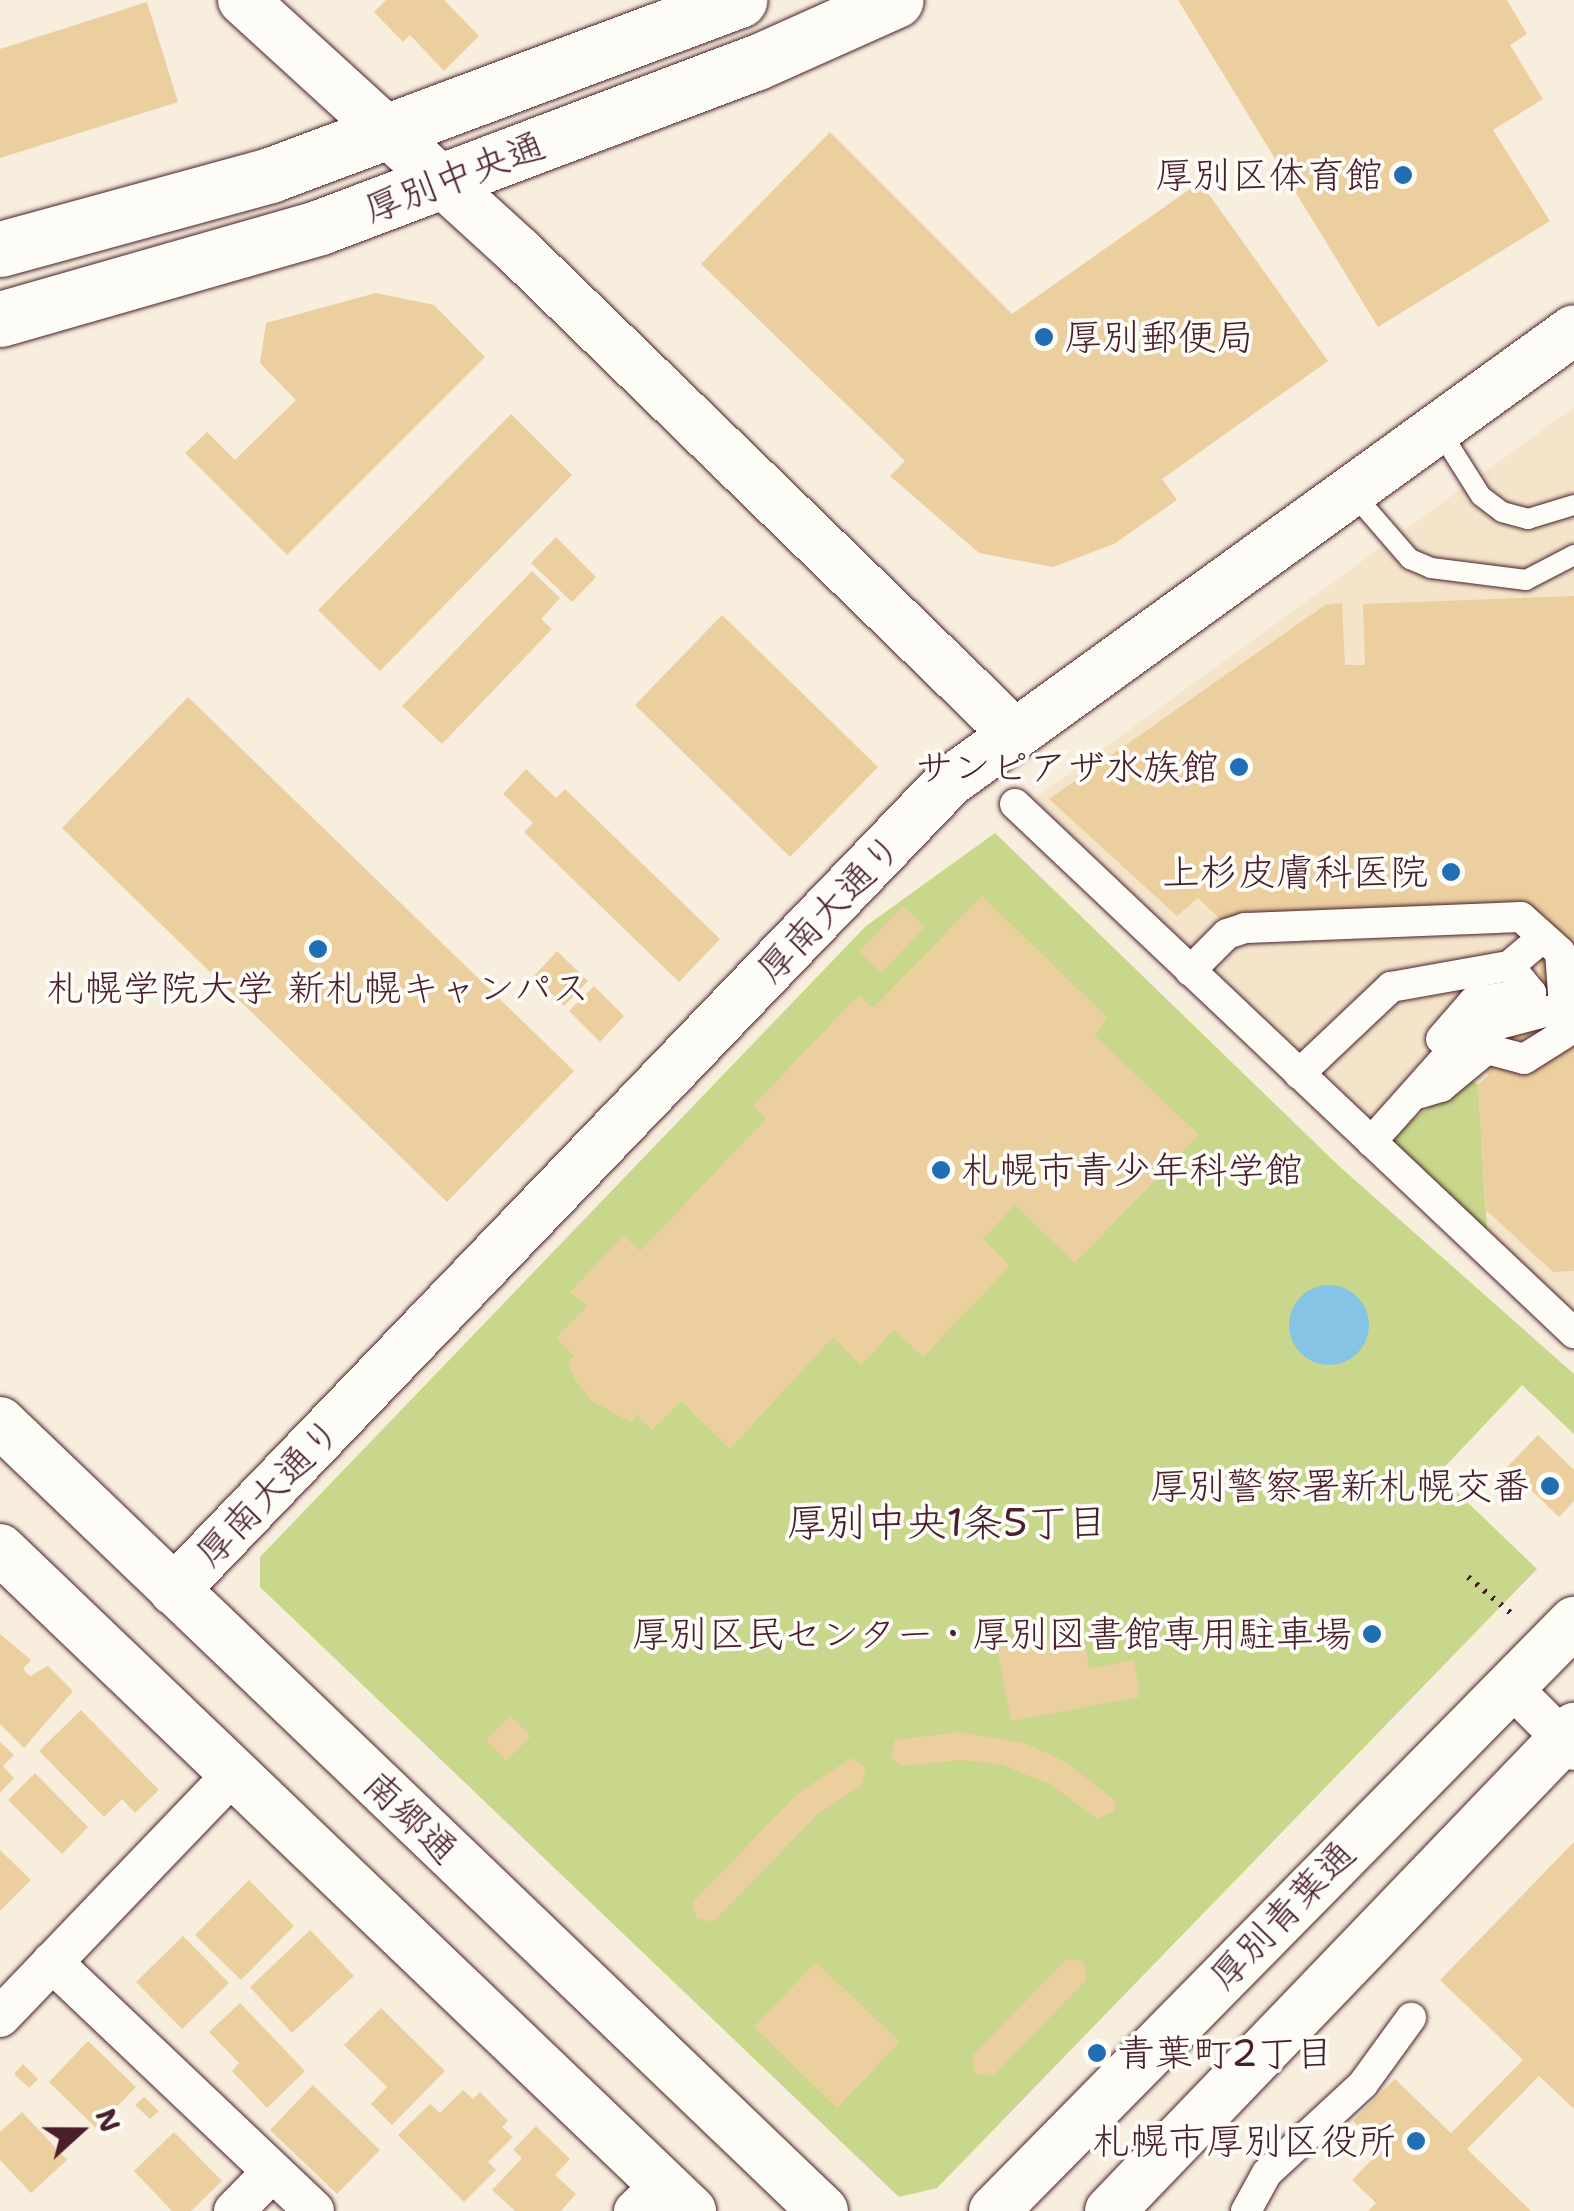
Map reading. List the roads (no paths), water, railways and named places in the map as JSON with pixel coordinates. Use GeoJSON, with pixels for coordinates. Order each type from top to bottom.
{"type":"FeatureCollection","features":[{"type":"Feature","properties":{"kind":"main road","name":"厚別中央通"},"geometry":{"type":"LineString","coordinates":[[0,249],[270,175],[739,0]]}},
{"type":"Feature","properties":{"kind":"main road","name":"厚別中央通"},"geometry":{"type":"LineString","coordinates":[[0,319],[320,227],[756,63],[896,0]]}},
{"type":"Feature","properties":{"kind":"street"},"geometry":{"type":"LineString","coordinates":[[243,0],[442,183],[1014,733]]}},
{"type":"Feature","properties":{"kind":"street","name":"厚南大通り"},"geometry":{"type":"LineString","coordinates":[[174,1590],[949,782],[1574,330]]}},
{"type":"Feature","properties":{"kind":"street"},"geometry":{"type":"LineString","coordinates":[[1015,804],[1574,1333]]}},
{"type":"Feature","properties":{"kind":"street"},"geometry":{"type":"LineString","coordinates":[[1190,971],[1226,934],[1245,928],[1521,916],[1560,952],[1568,1026]]}},
{"type":"Feature","properties":{"kind":"street"},"geometry":{"type":"LineString","coordinates":[[1299,1074],[1390,987],[1509,966],[1540,936]]}},
{"type":"Feature","properties":{"kind":"street"},"geometry":{"type":"LineString","coordinates":[[1366,1137],[1472,1002],[1531,993],[1509,966]]}},
{"type":"Feature","properties":{"kind":"street"},"geometry":{"type":"LineString","coordinates":[[1366,1137],[1478,1043],[1568,1026]]}},
{"type":"Feature","properties":{"kind":"street"},"geometry":{"type":"LineString","coordinates":[[1478,1043],[1524,1059],[1568,1026]]}},
{"type":"Feature","properties":{"kind":"street","name":"南郷通"},"geometry":{"type":"LineString","coordinates":[[0,1422],[823,2211]]}},
{"type":"Feature","properties":{"kind":"street"},"geometry":{"type":"LineString","coordinates":[[0,1549],[235,1772],[662,2202]]}},
{"type":"Feature","properties":{"kind":"street","name":"厚別青葉通"},"geometry":{"type":"LineString","coordinates":[[994,2211],[1508,1684],[1574,1622]]}},
{"type":"Feature","properties":{"kind":"street"},"geometry":{"type":"LineString","coordinates":[[1110,2211],[1570,1739],[1508,1684]]}},
{"type":"Feature","properties":{"kind":"street"},"geometry":{"type":"LineString","coordinates":[[0,2017],[235,1772]]}},
{"type":"Feature","properties":{"kind":"street"},"geometry":{"type":"LineString","coordinates":[[52,1962],[314,2211]]}},
{"type":"Feature","properties":{"kind":"street"},"geometry":{"type":"LineString","coordinates":[[1246,2211],[1267,2173],[1363,2084],[1382,2050],[1411,2018]]}},
{"type":"Feature","properties":{"kind":"street"},"geometry":{"type":"LineString","coordinates":[[234,2211],[272,2172]]}},
{"type":"Feature","properties":{"kind":"lane"},"geometry":{"type":"LineString","coordinates":[[1438,428],[1472,482],[1502,512],[1528,519],[1574,505]]}},
{"type":"Feature","properties":{"kind":"lane"},"geometry":{"type":"LineString","coordinates":[[1351,491],[1410,559],[1464,575],[1526,580],[1574,556]]}},
{"type":"Feature","properties":{"kind":"water"},"geometry":{"type":"Polygon","coordinates":[[[1329,1285],[1344,1288],[1357,1297],[1366,1310],[1366,1340],[1357,1353],[1344,1362],[1329,1365],[1314,1362],[1301,1353],[1292,1340],[1289,1325],[1292,1310],[1301,1297],[1314,1288],[1329,1285]]]}},
{"type":"Feature","properties":{"kind":"place","name":"厚別区体育館"},"geometry":{"type":"Point","coordinates":[1403,175]}},
{"type":"Feature","properties":{"kind":"place","name":"厚別郵便局"},"geometry":{"type":"Point","coordinates":[1044,337]}},
{"type":"Feature","properties":{"kind":"place","name":"サンピアザ水族館"},"geometry":{"type":"Point","coordinates":[1239,767]}},
{"type":"Feature","properties":{"kind":"place","name":"上杉皮膚科医院"},"geometry":{"type":"Point","coordinates":[1451,872]}},
{"type":"Feature","properties":{"kind":"place","name":"札幌学院大学 新札幌キャンパス"},"geometry":{"type":"Point","coordinates":[318,949]}},
{"type":"Feature","properties":{"kind":"place","name":"札幌市青少年科学館"},"geometry":{"type":"Point","coordinates":[941,1170]}},
{"type":"Feature","properties":{"kind":"place","name":"厚別警察署新札幌交番"},"geometry":{"type":"Point","coordinates":[1550,1486]}},
{"type":"Feature","properties":{"kind":"place","name":"厚別区民センター・厚別図書館専用駐車場"},"geometry":{"type":"Point","coordinates":[1372,1634]}},
{"type":"Feature","properties":{"kind":"place","name":"青葉町2丁目"},"geometry":{"type":"Point","coordinates":[1097,2053]}},
{"type":"Feature","properties":{"kind":"place","name":"札幌市厚別区役所"},"geometry":{"type":"Point","coordinates":[1416,2141]}},
{"type":"Feature","properties":{"kind":"district","name":"厚別中央1条5丁目"},"geometry":{"type":"Point","coordinates":[947,1522]}}]}
